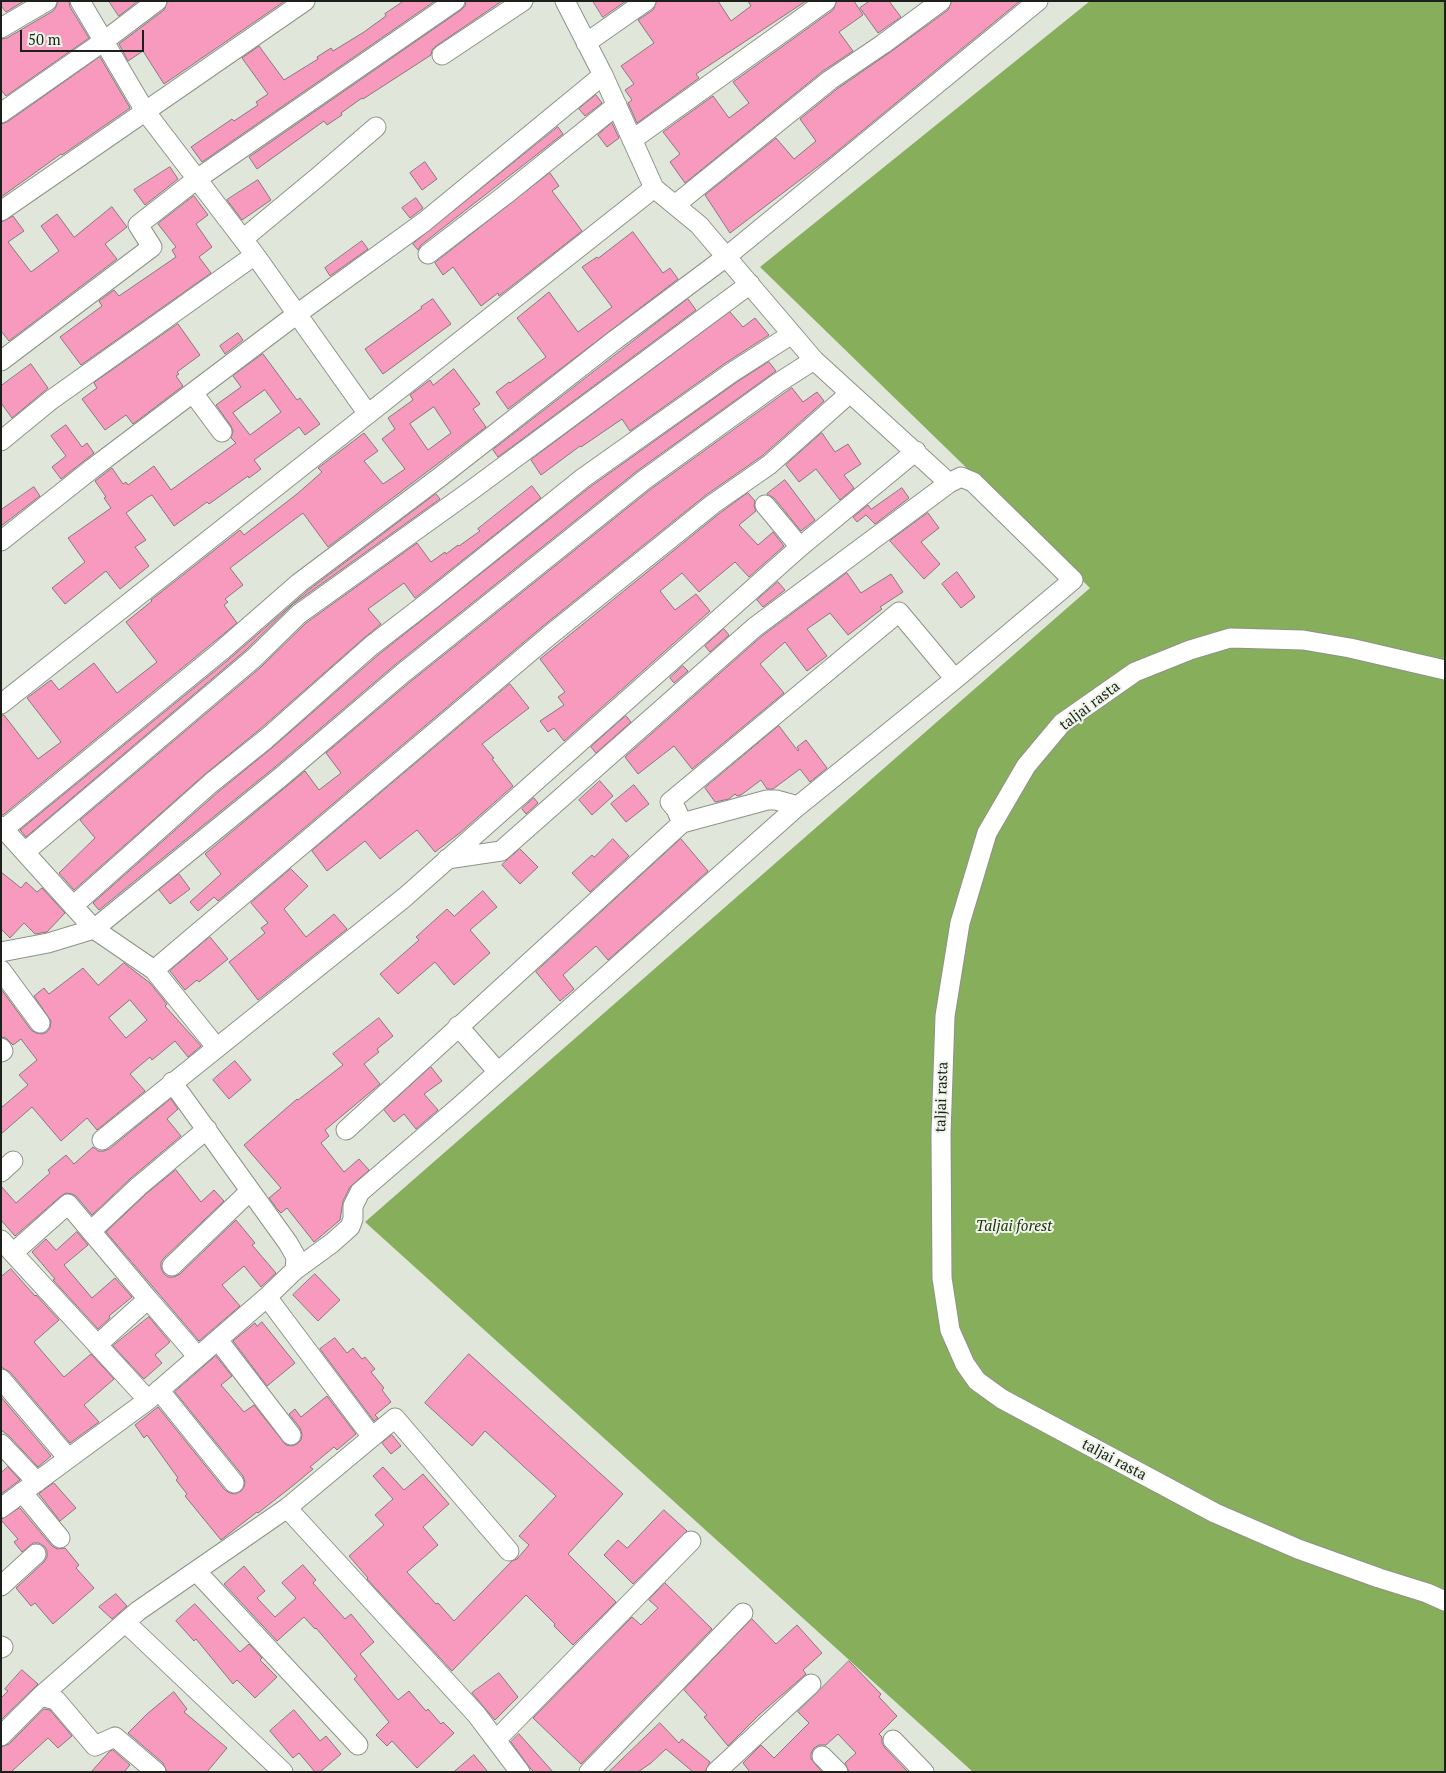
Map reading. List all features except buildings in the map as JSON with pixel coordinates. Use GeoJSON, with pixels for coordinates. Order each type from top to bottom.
{"type":"FeatureCollection","features":[{"type":"Feature","properties":{"kind":"street"},"geometry":{"type":"LineString","coordinates":[[1,28],[47,1]]}},
{"type":"Feature","properties":{"kind":"street"},"geometry":{"type":"LineString","coordinates":[[80,1],[145,111],[255,255],[368,414]]}},
{"type":"Feature","properties":{"kind":"street"},"geometry":{"type":"LineString","coordinates":[[1,113],[104,41],[157,1]]}},
{"type":"Feature","properties":{"kind":"street"},"geometry":{"type":"LineString","coordinates":[[1,212],[305,1]]}},
{"type":"Feature","properties":{"kind":"street"},"geometry":{"type":"LineString","coordinates":[[1,361],[152,248],[138,225],[197,179],[455,1]]}},
{"type":"Feature","properties":{"kind":"street"},"geometry":{"type":"LineString","coordinates":[[442,55],[523,1]]}},
{"type":"Feature","properties":{"kind":"street"},"geometry":{"type":"LineString","coordinates":[[565,1],[603,75],[654,188],[699,224],[814,360],[949,483]]}},
{"type":"Feature","properties":{"kind":"street"},"geometry":{"type":"LineString","coordinates":[[586,42],[646,1]]}},
{"type":"Feature","properties":{"kind":"street"},"geometry":{"type":"LineString","coordinates":[[632,140],[826,1]]}},
{"type":"Feature","properties":{"kind":"street"},"geometry":{"type":"LineString","coordinates":[[675,205],[830,80],[941,1]]}},
{"type":"Feature","properties":{"kind":"street"},"geometry":{"type":"LineString","coordinates":[[217,1048],[154,970],[94,929],[3,828],[214,657],[299,582],[440,477],[726,256],[1038,1]]}},
{"type":"Feature","properties":{"kind":"street"},"geometry":{"type":"LineString","coordinates":[[1,541],[192,393],[424,222],[603,75]]}},
{"type":"Feature","properties":{"kind":"street"},"geometry":{"type":"LineString","coordinates":[[428,254],[617,105]]}},
{"type":"Feature","properties":{"kind":"street"},"geometry":{"type":"LineString","coordinates":[[243,239],[376,127]]}},
{"type":"Feature","properties":{"kind":"street"},"geometry":{"type":"LineString","coordinates":[[1,704],[654,188]]}},
{"type":"Feature","properties":{"kind":"street"},"geometry":{"type":"LineString","coordinates":[[1,441],[51,400],[255,255]]}},
{"type":"Feature","properties":{"kind":"street"},"geometry":{"type":"LineString","coordinates":[[25,852],[254,658],[299,614],[470,492],[750,284]]}},
{"type":"Feature","properties":{"kind":"street"},"geometry":{"type":"LineString","coordinates":[[73,906],[211,783],[266,739],[371,646],[432,600],[583,478],[731,373],[792,334]]}},
{"type":"Feature","properties":{"kind":"street"},"geometry":{"type":"LineString","coordinates":[[1,952],[48,943],[94,929],[282,776],[403,673],[644,480],[778,383],[814,360]]}},
{"type":"Feature","properties":{"kind":"street"},"geometry":{"type":"LineString","coordinates":[[192,393],[222,432]]}},
{"type":"Feature","properties":{"kind":"street"},"geometry":{"type":"LineString","coordinates":[[154,970],[550,635],[713,504],[769,464],[850,393]]}},
{"type":"Feature","properties":{"kind":"street"},"geometry":{"type":"LineString","coordinates":[[102,1140],[405,897],[800,547],[916,451]]}},
{"type":"Feature","properties":{"kind":"street"},"geometry":{"type":"LineString","coordinates":[[1,1508],[154,1395],[267,1297],[295,1270],[332,1243],[350,1227],[353,1219],[355,1199],[360,1192],[798,806],[955,679],[1073,580],[973,482],[960,477],[949,483],[755,626],[501,851],[447,859]]}},
{"type":"Feature","properties":{"kind":"street"},"geometry":{"type":"LineString","coordinates":[[765,505],[800,547]]}},
{"type":"Feature","properties":{"kind":"street"},"geometry":{"type":"LineString","coordinates":[[682,823],[676,809],[670,802],[899,612],[955,679]]}},
{"type":"Feature","properties":{"kind":"street","name":"taljai rasta"},"geometry":{"type":"LineString","coordinates":[[1445,670],[1350,648],[1303,640],[1230,638],[1190,650],[1135,672],[1062,724],[1026,766],[987,833],[960,923],[945,1016],[941,1143],[942,1278],[950,1330],[965,1364],[977,1382],[1002,1399],[1215,1513],[1298,1548],[1445,1601]]}},
{"type":"Feature","properties":{"kind":"street"},"geometry":{"type":"LineString","coordinates":[[346,1130],[682,823],[767,800],[776,800],[798,806]]}},
{"type":"Feature","properties":{"kind":"street"},"geometry":{"type":"LineString","coordinates":[[1,970],[40,1023]]}},
{"type":"Feature","properties":{"kind":"street"},"geometry":{"type":"LineString","coordinates":[[458,1026],[498,1072]]}},
{"type":"Feature","properties":{"kind":"street"},"geometry":{"type":"LineString","coordinates":[[1,1048],[3,1051],[1,1052]]}},
{"type":"Feature","properties":{"kind":"street"},"geometry":{"type":"LineString","coordinates":[[172,1082],[288,1243],[296,1258],[295,1270]]}},
{"type":"Feature","properties":{"kind":"street"},"geometry":{"type":"LineString","coordinates":[[91,1230],[139,1186],[207,1129]]}},
{"type":"Feature","properties":{"kind":"street"},"geometry":{"type":"LineString","coordinates":[[172,1266],[250,1192]]}},
{"type":"Feature","properties":{"kind":"street"},"geometry":{"type":"LineString","coordinates":[[198,1357],[68,1204],[7,1246],[97,1345],[154,1395],[234,1483]]}},
{"type":"Feature","properties":{"kind":"street"},"geometry":{"type":"LineString","coordinates":[[267,1297],[372,1437]]}},
{"type":"Feature","properties":{"kind":"street"},"geometry":{"type":"LineString","coordinates":[[97,1345],[148,1299]]}},
{"type":"Feature","properties":{"kind":"street"},"geometry":{"type":"LineString","coordinates":[[218,1340],[291,1435]]}},
{"type":"Feature","properties":{"kind":"street"},"geometry":{"type":"LineString","coordinates":[[1,1379],[68,1458]]}},
{"type":"Feature","properties":{"kind":"street"},"geometry":{"type":"LineString","coordinates":[[1,1736],[41,1696],[138,1611],[287,1508],[395,1418],[509,1551]]}},
{"type":"Feature","properties":{"kind":"street"},"geometry":{"type":"LineString","coordinates":[[1,1444],[30,1487],[60,1538]]}},
{"type":"Feature","properties":{"kind":"street"},"geometry":{"type":"LineString","coordinates":[[287,1508],[476,1714],[520,1772]]}},
{"type":"Feature","properties":{"kind":"street"},"geometry":{"type":"LineString","coordinates":[[496,1740],[691,1542]]}},
{"type":"Feature","properties":{"kind":"street"},"geometry":{"type":"LineString","coordinates":[[1,1586],[36,1554]]}},
{"type":"Feature","properties":{"kind":"street"},"geometry":{"type":"LineString","coordinates":[[196,1571],[358,1745]]}},
{"type":"Feature","properties":{"kind":"street"},"geometry":{"type":"LineString","coordinates":[[589,1772],[743,1613]]}},
{"type":"Feature","properties":{"kind":"street"},"geometry":{"type":"LineString","coordinates":[[125,1622],[283,1772]]}},
{"type":"Feature","properties":{"kind":"street"},"geometry":{"type":"LineString","coordinates":[[716,1772],[811,1684]]}},
{"type":"Feature","properties":{"kind":"street"},"geometry":{"type":"LineString","coordinates":[[41,1696],[56,1700],[95,1746],[116,1737],[156,1772]]}},
{"type":"Feature","properties":{"kind":"street"},"geometry":{"type":"LineString","coordinates":[[893,1740],[924,1772]]}},
{"type":"Feature","properties":{"kind":"street"},"geometry":{"type":"LineString","coordinates":[[822,1756],[838,1772]]}},
{"type":"Feature","properties":{"kind":"green space","name":"Taljai forest"},"geometry":{"type":"Polygon","coordinates":[[[1090,1],[1445,1],[1445,1772],[973,1772],[365,1222],[1090,588],[760,267],[1090,1]]]}}]}
